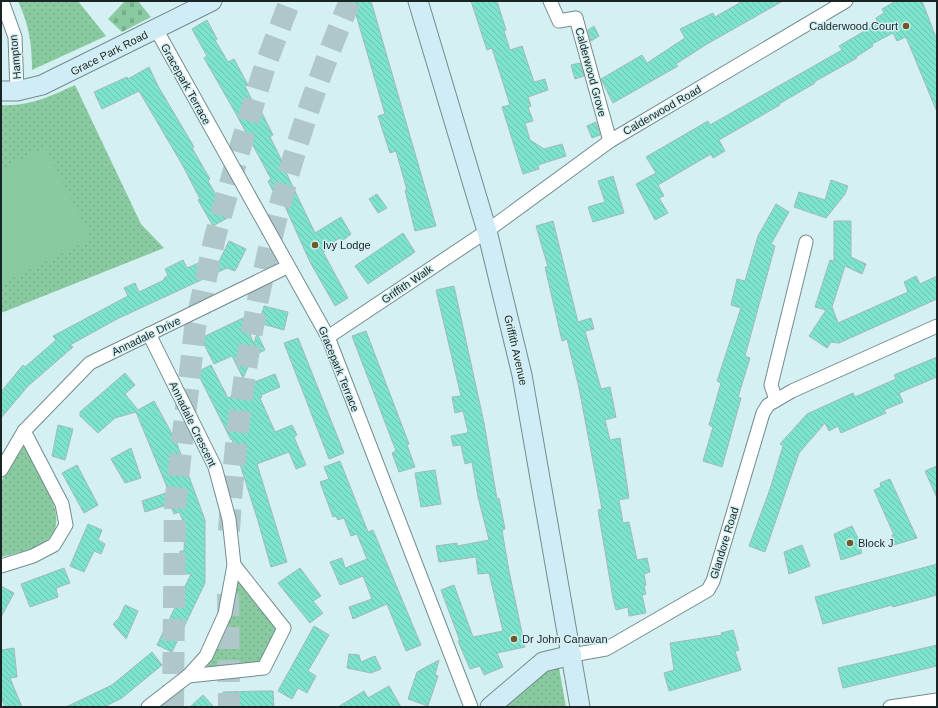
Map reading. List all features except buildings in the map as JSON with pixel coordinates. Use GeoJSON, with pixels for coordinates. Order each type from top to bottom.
{"type":"FeatureCollection","features":[{"type":"Feature","properties":{"kind":"main road","name":"Grace Park Road"},"geometry":{"type":"LineString","coordinates":[[9,91],[42,85],[212,1]]}},
{"type":"Feature","properties":{"kind":"main road","name":"Griffith Avenue"},"geometry":{"type":"LineString","coordinates":[[418,1],[487,231],[522,375],[580,707]]}},
{"type":"Feature","properties":{"kind":"main road"},"geometry":{"type":"LineString","coordinates":[[490,707],[543,662],[572,655]]}},
{"type":"Feature","properties":{"kind":"street","name":"Hampton"},"geometry":{"type":"LineString","coordinates":[[2,1],[15,37],[9,91]]}},
{"type":"Feature","properties":{"kind":"street","name":"Calderwood Grove"},"geometry":{"type":"LineString","coordinates":[[550,1],[559,21],[576,18],[610,141]]}},
{"type":"Feature","properties":{"kind":"street","name":"Calderwood Road"},"geometry":{"type":"LineString","coordinates":[[487,231],[610,141],[846,1]]}},
{"type":"Feature","properties":{"kind":"street","name":"Gracepark Terrace"},"geometry":{"type":"LineString","coordinates":[[156,29],[287,267],[328,337],[471,707]]}},
{"type":"Feature","properties":{"kind":"street","name":"Griffith Walk"},"geometry":{"type":"LineString","coordinates":[[328,337],[487,231]]}},
{"type":"Feature","properties":{"kind":"street"},"geometry":{"type":"LineString","coordinates":[[776,400],[771,385],[806,242]]}},
{"type":"Feature","properties":{"kind":"street","name":"Annadale Drive"},"geometry":{"type":"LineString","coordinates":[[1,470],[24,431],[90,363],[287,267]]}},
{"type":"Feature","properties":{"kind":"street","name":"Glandore Road"},"geometry":{"type":"LineString","coordinates":[[572,655],[606,649],[708,590],[713,581],[763,413],[768,405],[792,391],[937,326]]}},
{"type":"Feature","properties":{"kind":"street","name":"Annadale Crescent"},"geometry":{"type":"LineString","coordinates":[[148,707],[188,676],[206,656],[225,614],[234,565],[229,519],[215,467],[149,334]]}},
{"type":"Feature","properties":{"kind":"street"},"geometry":{"type":"LineString","coordinates":[[1,566],[33,556],[54,545],[66,525],[62,504],[24,431]]}},
{"type":"Feature","properties":{"kind":"street"},"geometry":{"type":"LineString","coordinates":[[188,676],[264,668],[284,628],[234,565]]}},
{"type":"Feature","properties":{"kind":"street"},"geometry":{"type":"LineString","coordinates":[[890,707],[937,700]]}},
{"type":"Feature","properties":{"kind":"green space"},"geometry":{"type":"Polygon","coordinates":[[[18,1],[78,1],[106,36],[32,70],[29,35],[25,18],[18,1]]]}},
{"type":"Feature","properties":{"kind":"green space"},"geometry":{"type":"Polygon","coordinates":[[[125,1],[138,1],[151,17],[122,32],[108,19],[125,1]]]}},
{"type":"Feature","properties":{"kind":"green space"},"geometry":{"type":"Polygon","coordinates":[[[75,85],[141,224],[164,248],[1,313],[1,105],[21,104],[39,100],[75,85]]]}},
{"type":"Feature","properties":{"kind":"green space"},"geometry":{"type":"Polygon","coordinates":[[[45,148],[91,239],[1,284],[1,170],[45,148]]]}},
{"type":"Feature","properties":{"kind":"green space"},"geometry":{"type":"Polygon","coordinates":[[[23,443],[36,464],[50,492],[56,520],[54,531],[47,540],[37,546],[25,551],[1,557],[1,482],[23,443]]]}},
{"type":"Feature","properties":{"kind":"green space"},"geometry":{"type":"Polygon","coordinates":[[[238,578],[278,629],[262,662],[207,667],[226,624],[233,602],[238,578]]]}},
{"type":"Feature","properties":{"kind":"green space"},"geometry":{"type":"Polygon","coordinates":[[[556,665],[559,668],[566,707],[504,707],[548,668],[556,665]]]}},
{"type":"Feature","properties":{"kind":"tunnel"},"geometry":{"type":"LineString","coordinates":[[173,707],[175,505],[195,328],[215,237],[243,138],[265,66],[290,1]]}},
{"type":"Feature","properties":{"kind":"tunnel"},"geometry":{"type":"LineString","coordinates":[[229,531],[234,462],[242,394],[266,261],[302,130],[324,66],[350,1]]}},
{"type":"Feature","properties":{"kind":"tunnel"},"geometry":{"type":"LineString","coordinates":[[228,594],[229,707]]}},
{"type":"Feature","properties":{"kind":"place","name":"Calderwood Court"},"geometry":{"type":"Point","coordinates":[906,26]}},
{"type":"Feature","properties":{"kind":"place","name":"Ivy Lodge"},"geometry":{"type":"Point","coordinates":[315,245]}},
{"type":"Feature","properties":{"kind":"place","name":"Block J"},"geometry":{"type":"Point","coordinates":[850,543]}},
{"type":"Feature","properties":{"kind":"place","name":"Dr John Canavan"},"geometry":{"type":"Point","coordinates":[514,639]}}]}
